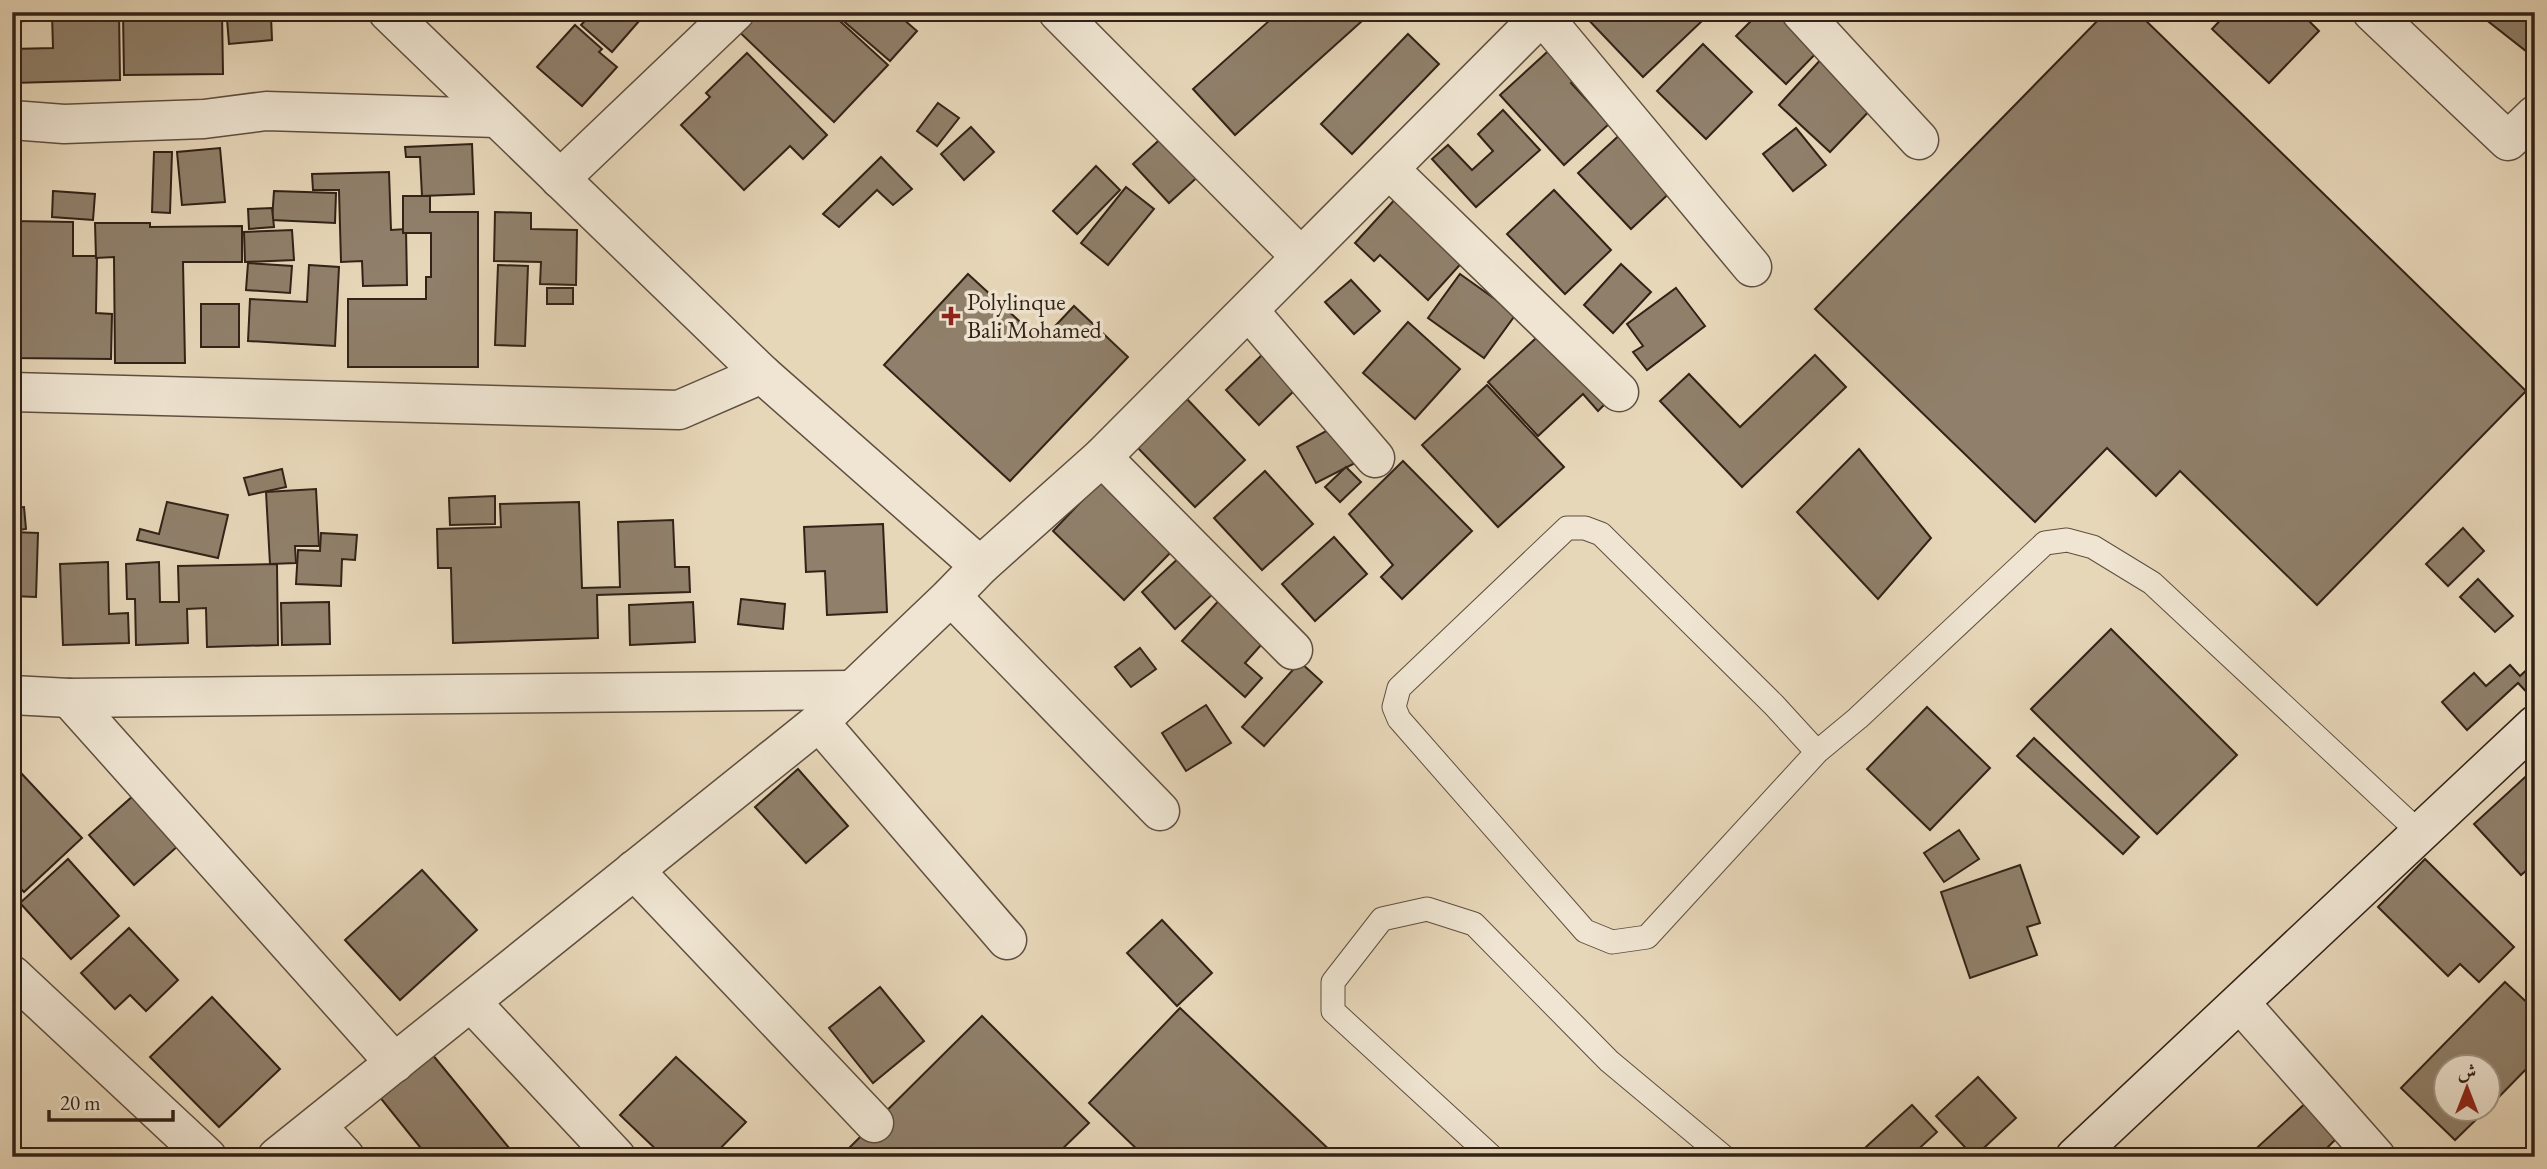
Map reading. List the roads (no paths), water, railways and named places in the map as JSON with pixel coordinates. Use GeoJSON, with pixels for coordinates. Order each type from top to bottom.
{"type":"FeatureCollection","features":[{"type":"Feature","properties":{"kind":"street"},"geometry":{"type":"LineString","coordinates":[[388,12],[762,374],[979,566]]}},
{"type":"Feature","properties":{"kind":"street"},"geometry":{"type":"LineString","coordinates":[[560,178],[735,12]]}},
{"type":"Feature","properties":{"kind":"street"},"geometry":{"type":"LineString","coordinates":[[1058,12],[1301,257]]}},
{"type":"Feature","properties":{"kind":"street"},"geometry":{"type":"LineString","coordinates":[[1801,12],[1919,140]]}},
{"type":"Feature","properties":{"kind":"street"},"geometry":{"type":"LineString","coordinates":[[2372,12],[2508,141],[2535,115]]}},
{"type":"Feature","properties":{"kind":"street"},"geometry":{"type":"LineString","coordinates":[[277,1157],[819,722],[979,566],[1102,457],[1543,14],[1752,267]]}},
{"type":"Feature","properties":{"kind":"street"},"geometry":{"type":"LineString","coordinates":[[12,120],[64,124],[204,119],[266,111],[497,118]]}},
{"type":"Feature","properties":{"kind":"street"},"geometry":{"type":"LineString","coordinates":[[1390,169],[1619,392]]}},
{"type":"Feature","properties":{"kind":"street"},"geometry":{"type":"LineString","coordinates":[[1249,311],[1375,458]]}},
{"type":"Feature","properties":{"kind":"street"},"geometry":{"type":"LineString","coordinates":[[12,392],[679,410],[762,374]]}},
{"type":"Feature","properties":{"kind":"street"},"geometry":{"type":"LineString","coordinates":[[1102,457],[1293,650]]}},
{"type":"Feature","properties":{"kind":"street"},"geometry":{"type":"LineString","coordinates":[[951,596],[1160,811]]}},
{"type":"Feature","properties":{"kind":"street"},"geometry":{"type":"LineString","coordinates":[[12,695],[69,698],[852,690]]}},
{"type":"Feature","properties":{"kind":"street"},"geometry":{"type":"LineString","coordinates":[[69,698],[395,1063]]}},
{"type":"Feature","properties":{"kind":"street"},"geometry":{"type":"LineString","coordinates":[[819,722],[1007,940]]}},
{"type":"Feature","properties":{"kind":"street"},"geometry":{"type":"LineString","coordinates":[[2076,1157],[2535,725]]}},
{"type":"Feature","properties":{"kind":"street"},"geometry":{"type":"LineString","coordinates":[[634,870],[874,1123]]}},
{"type":"Feature","properties":{"kind":"street"},"geometry":{"type":"LineString","coordinates":[[12,975],[207,1157]]}},
{"type":"Feature","properties":{"kind":"street"},"geometry":{"type":"LineString","coordinates":[[471,1002],[615,1157]]}},
{"type":"Feature","properties":{"kind":"street"},"geometry":{"type":"LineString","coordinates":[[2240,1003],[2376,1157]]}},
{"type":"Feature","properties":{"kind":"street"},"geometry":{"type":"LineString","coordinates":[[317,1126],[345,1157]]}},
{"type":"Feature","properties":{"kind":"lane"},"geometry":{"type":"LineString","coordinates":[[1817,752],[1774,705],[1601,534],[1585,528],[1567,528],[1399,688],[1394,707],[1399,719],[1585,932],[1612,942],[1647,937],[1817,752],[1877,700],[2045,543],[2067,540],[2093,547],[2152,583],[2420,833]]}},
{"type":"Feature","properties":{"kind":"lane"},"geometry":{"type":"LineString","coordinates":[[1492,1157],[1333,1010],[1333,982],[1382,919],[1427,909],[1474,924],[1609,1061],[1724,1157]]}},
{"type":"Feature","properties":{"kind":"place","name":"Polylinque Bali Mohamed"},"geometry":{"type":"Point","coordinates":[951,316]}}]}
